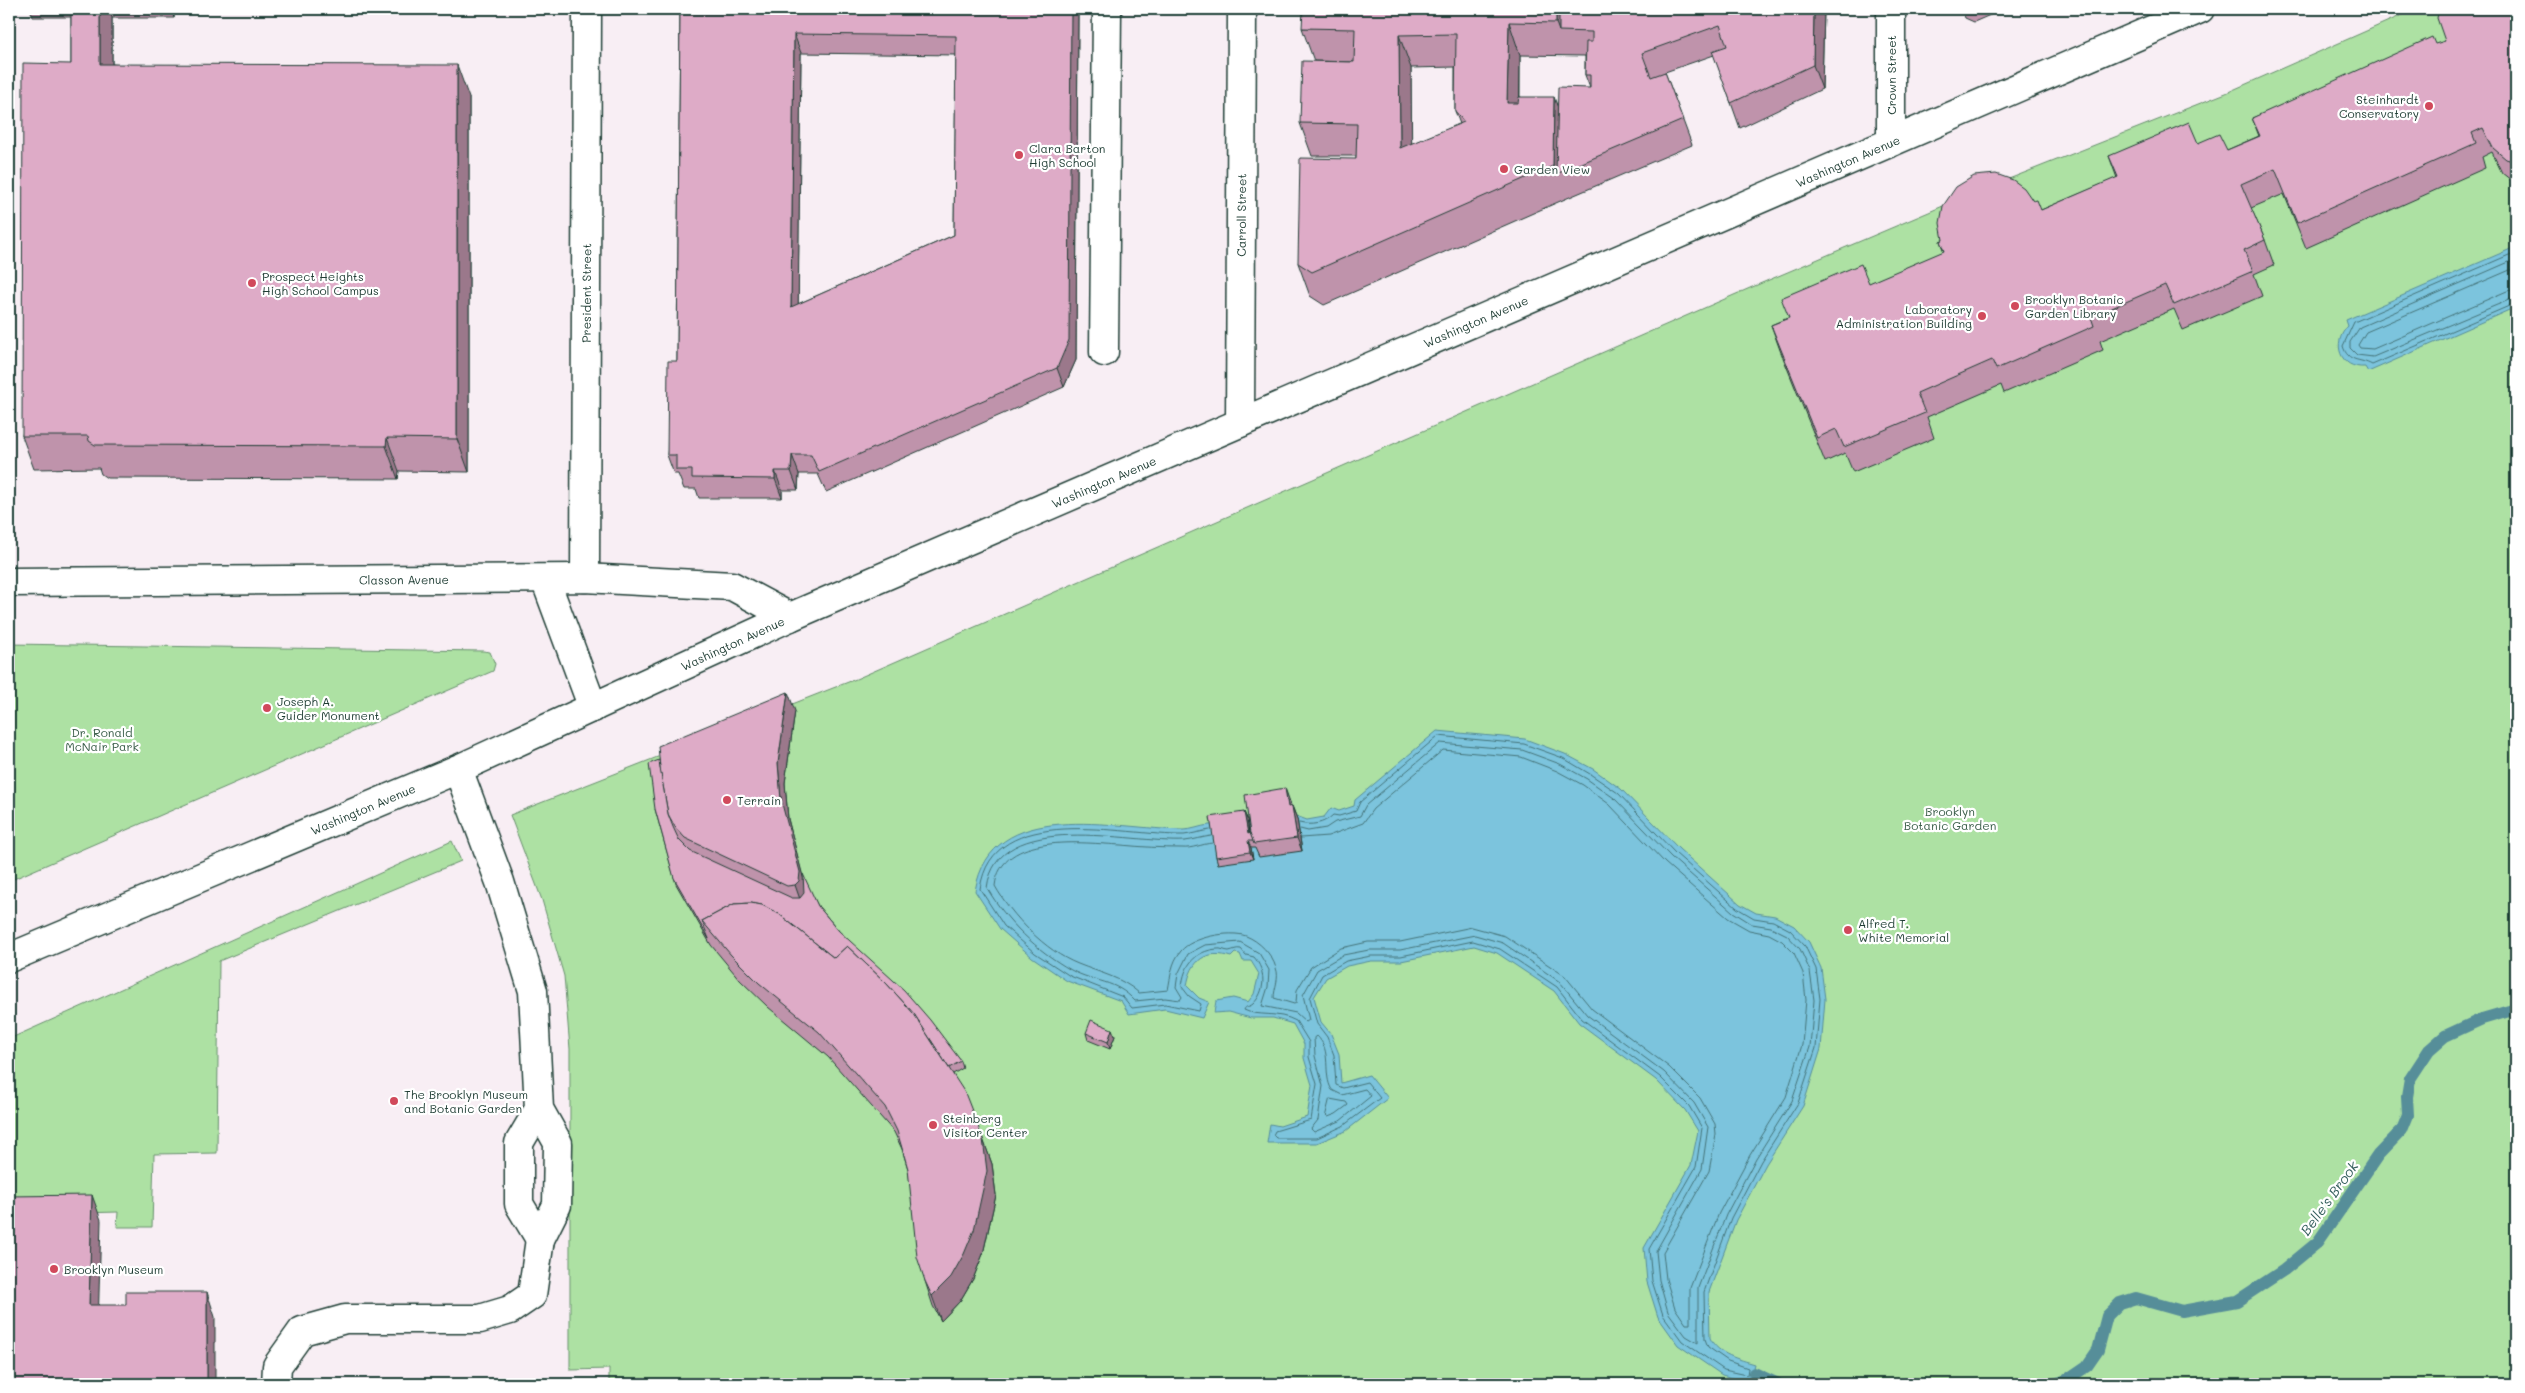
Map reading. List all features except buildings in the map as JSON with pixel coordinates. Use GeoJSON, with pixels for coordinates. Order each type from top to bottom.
{"type":"FeatureCollection","features":[{"type":"Feature","properties":{"kind":"main road","name":"President Street"},"geometry":{"type":"LineString","coordinates":[[585,578],[587,9]]}},
{"type":"Feature","properties":{"kind":"main road"},"geometry":{"type":"LineString","coordinates":[[1104,352],[1107,9]]}},
{"type":"Feature","properties":{"kind":"main road","name":"Carroll Street"},"geometry":{"type":"LineString","coordinates":[[1240,423],[1242,9]]}},
{"type":"Feature","properties":{"kind":"main road","name":"Crown Street"},"geometry":{"type":"LineString","coordinates":[[1890,142],[1891,9]]}},
{"type":"Feature","properties":{"kind":"main road","name":"Washington Avenue"},"geometry":{"type":"LineString","coordinates":[[9,958],[458,769],[790,617],[2200,9]]}},
{"type":"Feature","properties":{"kind":"main road","name":"Classon Avenue"},"geometry":{"type":"LineString","coordinates":[[9,582],[585,578],[732,586],[790,617]]}},
{"type":"Feature","properties":{"kind":"main road"},"geometry":{"type":"LineString","coordinates":[[545,579],[593,708]]}},
{"type":"Feature","properties":{"kind":"main road"},"geometry":{"type":"LineString","coordinates":[[276,1384],[277,1366],[302,1332],[345,1319],[480,1319],[510,1310],[532,1295],[540,1238],[558,1205],[558,1142],[539,1109],[534,991],[500,882],[458,769]]}},
{"type":"Feature","properties":{"kind":"main road"},"geometry":{"type":"LineString","coordinates":[[539,1109],[519,1143],[519,1204],[540,1238]]}},
{"type":"Feature","properties":{"kind":"green space","name":"Brooklyn Botanic Garden"},"geometry":{"type":"Polygon","coordinates":[[[2416,9],[2516,9],[2516,1384],[609,1384],[609,1369],[570,1370],[570,1049],[564,976],[542,900],[510,815],[856,679],[1750,288],[1976,192],[2226,93],[2416,9]]]}},
{"type":"Feature","properties":{"kind":"green space","name":"Dr. Ronald McNair Park"},"geometry":{"type":"Polygon","coordinates":[[[9,644],[483,651],[490,652],[495,664],[493,671],[9,881],[9,644]]]}},
{"type":"Feature","properties":{"kind":"green space"},"geometry":{"type":"Polygon","coordinates":[[[452,841],[461,861],[219,961],[217,1153],[154,1154],[152,1227],[117,1227],[118,1212],[9,1215],[9,1039],[452,841]]]}},
{"type":"Feature","properties":{"kind":"water"},"geometry":{"type":"Polygon","coordinates":[[[2513,248],[2516,256],[2516,307],[2368,372],[2365,367],[2356,367],[2344,359],[2339,347],[2343,333],[2348,326],[2346,320],[2513,248]]]}},
{"type":"Feature","properties":{"kind":"water"},"geometry":{"type":"Polygon","coordinates":[[[1437,731],[1525,739],[1565,754],[1593,769],[1621,789],[1679,849],[1740,904],[1756,913],[1775,916],[1794,926],[1809,942],[1821,968],[1825,999],[1821,1049],[1803,1106],[1766,1164],[1736,1220],[1709,1292],[1710,1338],[1718,1349],[1736,1358],[1755,1364],[1750,1383],[1722,1375],[1678,1345],[1658,1317],[1647,1282],[1644,1248],[1691,1165],[1698,1131],[1685,1110],[1656,1080],[1579,1023],[1554,991],[1497,953],[1474,946],[1401,961],[1371,961],[1347,966],[1326,978],[1314,997],[1321,1022],[1331,1034],[1339,1054],[1341,1083],[1369,1075],[1388,1098],[1346,1131],[1317,1143],[1267,1143],[1270,1124],[1280,1126],[1307,1117],[1312,1085],[1304,1058],[1304,1044],[1293,1024],[1273,1018],[1251,1018],[1228,1012],[1214,1013],[1216,1001],[1233,998],[1248,1002],[1254,994],[1259,974],[1251,961],[1243,961],[1240,954],[1235,953],[1231,957],[1222,955],[1207,956],[1196,963],[1192,969],[1187,986],[1199,998],[1209,1002],[1202,1018],[1165,1009],[1129,1014],[1121,1001],[1067,981],[1032,957],[1000,929],[975,891],[986,861],[1005,841],[1030,829],[1060,824],[1092,824],[1183,830],[1209,825],[1296,816],[1307,820],[1324,817],[1331,808],[1339,811],[1354,806],[1355,800],[1437,731]]]}},
{"type":"Feature","properties":{"kind":"waterway","name":"Belle's Brook"},"geometry":{"type":"LineString","coordinates":[[2053,1384],[2065,1381],[2087,1366],[2098,1350],[2107,1316],[2120,1303],[2136,1298],[2182,1311],[2237,1301],[2284,1270],[2318,1242],[2378,1155],[2402,1130],[2408,1115],[2407,1097],[2410,1079],[2429,1050],[2445,1036],[2482,1019],[2516,1009]]}},
{"type":"Feature","properties":{"kind":"waterway","name":"Belle's Brook"},"geometry":{"type":"LineString","coordinates":[[1754,1373],[1778,1384]]}},
{"type":"Feature","properties":{"kind":"place","name":"Steinhardt Conservatory"},"geometry":{"type":"Point","coordinates":[2429,106]}},
{"type":"Feature","properties":{"kind":"place","name":"Clara Barton High School"},"geometry":{"type":"Point","coordinates":[1019,155]}},
{"type":"Feature","properties":{"kind":"place","name":"Garden View"},"geometry":{"type":"Point","coordinates":[1504,169]}},
{"type":"Feature","properties":{"kind":"place","name":"Prospect Heights High School Campus"},"geometry":{"type":"Point","coordinates":[252,283]}},
{"type":"Feature","properties":{"kind":"place","name":"Brooklyn Botanic Garden Library"},"geometry":{"type":"Point","coordinates":[2015,306]}},
{"type":"Feature","properties":{"kind":"place","name":"Laboratory Administration Building"},"geometry":{"type":"Point","coordinates":[1982,316]}},
{"type":"Feature","properties":{"kind":"place","name":"Joseph A. Guider Monument"},"geometry":{"type":"Point","coordinates":[267,708]}},
{"type":"Feature","properties":{"kind":"place","name":"Terrain"},"geometry":{"type":"Point","coordinates":[727,800]}},
{"type":"Feature","properties":{"kind":"place","name":"Alfred T. White Memorial"},"geometry":{"type":"Point","coordinates":[1848,930]}},
{"type":"Feature","properties":{"kind":"place","name":"The Brooklyn Museum and Botanic Garden"},"geometry":{"type":"Point","coordinates":[394,1101]}},
{"type":"Feature","properties":{"kind":"place","name":"Steinberg Visitor Center"},"geometry":{"type":"Point","coordinates":[933,1125]}},
{"type":"Feature","properties":{"kind":"place","name":"Brooklyn Museum"},"geometry":{"type":"Point","coordinates":[54,1269]}}]}
